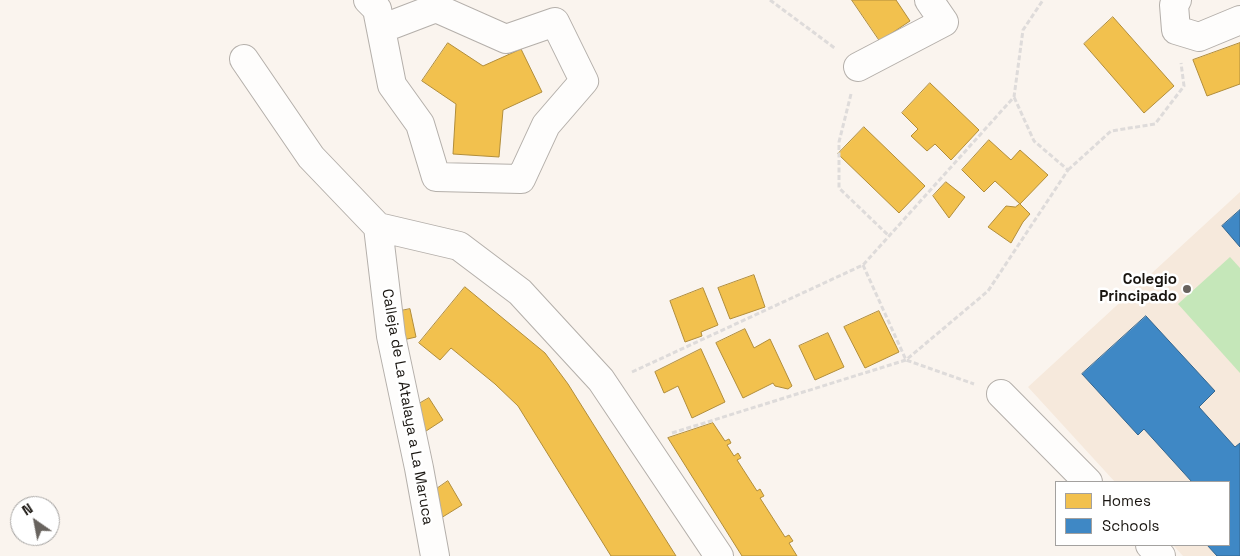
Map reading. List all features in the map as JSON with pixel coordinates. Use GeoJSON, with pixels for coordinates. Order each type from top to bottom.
{"type":"FeatureCollection","features":[{"type":"Feature","properties":{"kind":"street"},"geometry":{"type":"LineString","coordinates":[[368,0],[377,9],[392,85],[420,124],[436,177],[521,179],[546,125],[584,81],[555,22],[506,39],[437,4],[381,29]]}},
{"type":"Feature","properties":{"kind":"street"},"geometry":{"type":"LineString","coordinates":[[858,67],[944,22],[929,0]]}},
{"type":"Feature","properties":{"kind":"street"},"geometry":{"type":"LineString","coordinates":[[1177,0],[1174,5],[1176,30],[1199,37],[1240,20]]}},
{"type":"Feature","properties":{"kind":"street"},"geometry":{"type":"LineString","coordinates":[[244,59],[310,156],[378,228],[459,246],[520,292],[604,385],[719,556]]}},
{"type":"Feature","properties":{"kind":"street","name":"Calleja de La Atalaya a La Maruca"},"geometry":{"type":"LineString","coordinates":[[378,228],[391,336],[419,468],[435,556]]}},
{"type":"Feature","properties":{"kind":"street"},"geometry":{"type":"LineString","coordinates":[[1001,394],[1087,481]]}},
{"type":"Feature","properties":{"kind":"street"},"geometry":{"type":"LineString","coordinates":[[1151,546],[1161,556]]}},
{"type":"Feature","properties":{"kind":"path"},"geometry":{"type":"LineString","coordinates":[[770,0],[858,67],[839,142],[839,188],[888,236]]}},
{"type":"Feature","properties":{"kind":"path"},"geometry":{"type":"LineString","coordinates":[[1043,0],[1023,30],[1014,97],[1034,141],[1068,170]]}},
{"type":"Feature","properties":{"kind":"path"},"geometry":{"type":"LineString","coordinates":[[642,442],[906,360],[988,291],[1068,170],[1111,131],[1155,124],[1184,86],[1176,30]]}},
{"type":"Feature","properties":{"kind":"path"},"geometry":{"type":"LineString","coordinates":[[604,385],[862,265],[1014,97]]}},
{"type":"Feature","properties":{"kind":"path"},"geometry":{"type":"LineString","coordinates":[[862,265],[906,360],[1001,394]]}},
{"type":"Feature","properties":{"kind":"shaded area","name":"Colegio Principado"},"geometry":{"type":"Polygon","coordinates":[[[1240,192],[1240,556],[1183,556],[1174,546],[1230,546],[1230,481],[1114,481],[1028,387],[1240,192]]]}},
{"type":"Feature","properties":{"kind":"green space"},"geometry":{"type":"Polygon","coordinates":[[[1230,257],[1240,268],[1240,373],[1178,304],[1230,257]]]}},
{"type":"Feature","properties":{"kind":"building: Homes"},"geometry":{"type":"Polygon","coordinates":[[[852,0],[896,0],[910,21],[880,41],[852,0]]]}},
{"type":"Feature","properties":{"kind":"building: Homes"},"geometry":{"type":"Polygon","coordinates":[[[1113,17],[1174,86],[1144,113],[1084,44],[1113,17]]]}},
{"type":"Feature","properties":{"kind":"building: Homes"},"geometry":{"type":"Polygon","coordinates":[[[448,43],[483,66],[521,49],[542,92],[503,110],[499,157],[453,154],[456,104],[422,81],[448,43]]]}},
{"type":"Feature","properties":{"kind":"building: Homes"},"geometry":{"type":"Polygon","coordinates":[[[1240,43],[1240,84],[1207,96],[1193,60],[1240,43]]]}},
{"type":"Feature","properties":{"kind":"building: Homes"},"geometry":{"type":"Polygon","coordinates":[[[930,83],[979,130],[951,160],[935,144],[927,151],[911,136],[918,129],[902,113],[930,83]]]}},
{"type":"Feature","properties":{"kind":"building: Homes"},"geometry":{"type":"Polygon","coordinates":[[[864,127],[925,186],[899,213],[838,154],[864,127]]]}},
{"type":"Feature","properties":{"kind":"building: Homes"},"geometry":{"type":"Polygon","coordinates":[[[989,140],[1011,160],[1020,150],[1048,175],[1020,204],[995,181],[984,192],[962,170],[989,140]]]}},
{"type":"Feature","properties":{"kind":"building: Homes"},"geometry":{"type":"Polygon","coordinates":[[[946,182],[965,197],[949,218],[933,196],[946,182]]]}},
{"type":"Feature","properties":{"kind":"building: Homes"},"geometry":{"type":"Polygon","coordinates":[[[1020,204],[1030,214],[1011,243],[988,227],[1006,206],[1015,207],[1020,204]]]}},
{"type":"Feature","properties":{"kind":"building: Homes"},"geometry":{"type":"Polygon","coordinates":[[[754,275],[765,307],[730,319],[718,288],[754,275]]]}},
{"type":"Feature","properties":{"kind":"building: Homes"},"geometry":{"type":"Polygon","coordinates":[[[465,287],[545,353],[568,384],[676,556],[611,556],[518,406],[495,384],[451,348],[440,360],[419,343],[465,287]]]}},
{"type":"Feature","properties":{"kind":"building: Homes"},"geometry":{"type":"Polygon","coordinates":[[[703,288],[718,325],[701,332],[702,336],[685,342],[670,301],[703,288]]]}},
{"type":"Feature","properties":{"kind":"building: Homes"},"geometry":{"type":"Polygon","coordinates":[[[410,309],[416,337],[403,340],[396,312],[410,309]]]}},
{"type":"Feature","properties":{"kind":"building: Homes"},"geometry":{"type":"Polygon","coordinates":[[[879,311],[899,352],[865,368],[844,327],[879,311]]]}},
{"type":"Feature","properties":{"kind":"building: Homes"},"geometry":{"type":"Polygon","coordinates":[[[745,329],[754,348],[770,339],[792,386],[788,389],[775,386],[773,383],[743,398],[716,343],[745,329]]]}},
{"type":"Feature","properties":{"kind":"building: Homes"},"geometry":{"type":"Polygon","coordinates":[[[828,333],[844,367],[815,380],[799,346],[828,333]]]}},
{"type":"Feature","properties":{"kind":"building: Homes"},"geometry":{"type":"Polygon","coordinates":[[[701,349],[725,402],[692,418],[678,386],[664,393],[655,372],[701,349]]]}},
{"type":"Feature","properties":{"kind":"building: Homes"},"geometry":{"type":"Polygon","coordinates":[[[429,398],[443,420],[423,433],[417,405],[429,398]]]}},
{"type":"Feature","properties":{"kind":"building: Homes"},"geometry":{"type":"Polygon","coordinates":[[[713,423],[725,441],[729,439],[731,443],[727,445],[734,456],[738,453],[741,458],[737,460],[757,491],[760,489],[764,496],[760,498],[785,537],[789,535],[793,541],[789,543],[797,556],[742,556],[668,438],[713,423]]]}},
{"type":"Feature","properties":{"kind":"building: Homes"},"geometry":{"type":"Polygon","coordinates":[[[448,481],[462,505],[441,518],[435,490],[448,481]]]}},
{"type":"Feature","properties":{"kind":"building: Schools"},"geometry":{"type":"Polygon","coordinates":[[[1240,210],[1240,247],[1222,226],[1240,210]]]}},
{"type":"Feature","properties":{"kind":"building: Schools"},"geometry":{"type":"Polygon","coordinates":[[[1146,316],[1215,391],[1199,407],[1235,447],[1240,443],[1240,556],[1217,556],[1208,546],[1230,546],[1230,481],[1191,481],[1144,429],[1138,435],[1082,374],[1146,316]]]}},
{"type":"Feature","properties":{"kind":"place","name":"Colegio Principado"},"geometry":{"type":"Point","coordinates":[1187,289]}}]}
